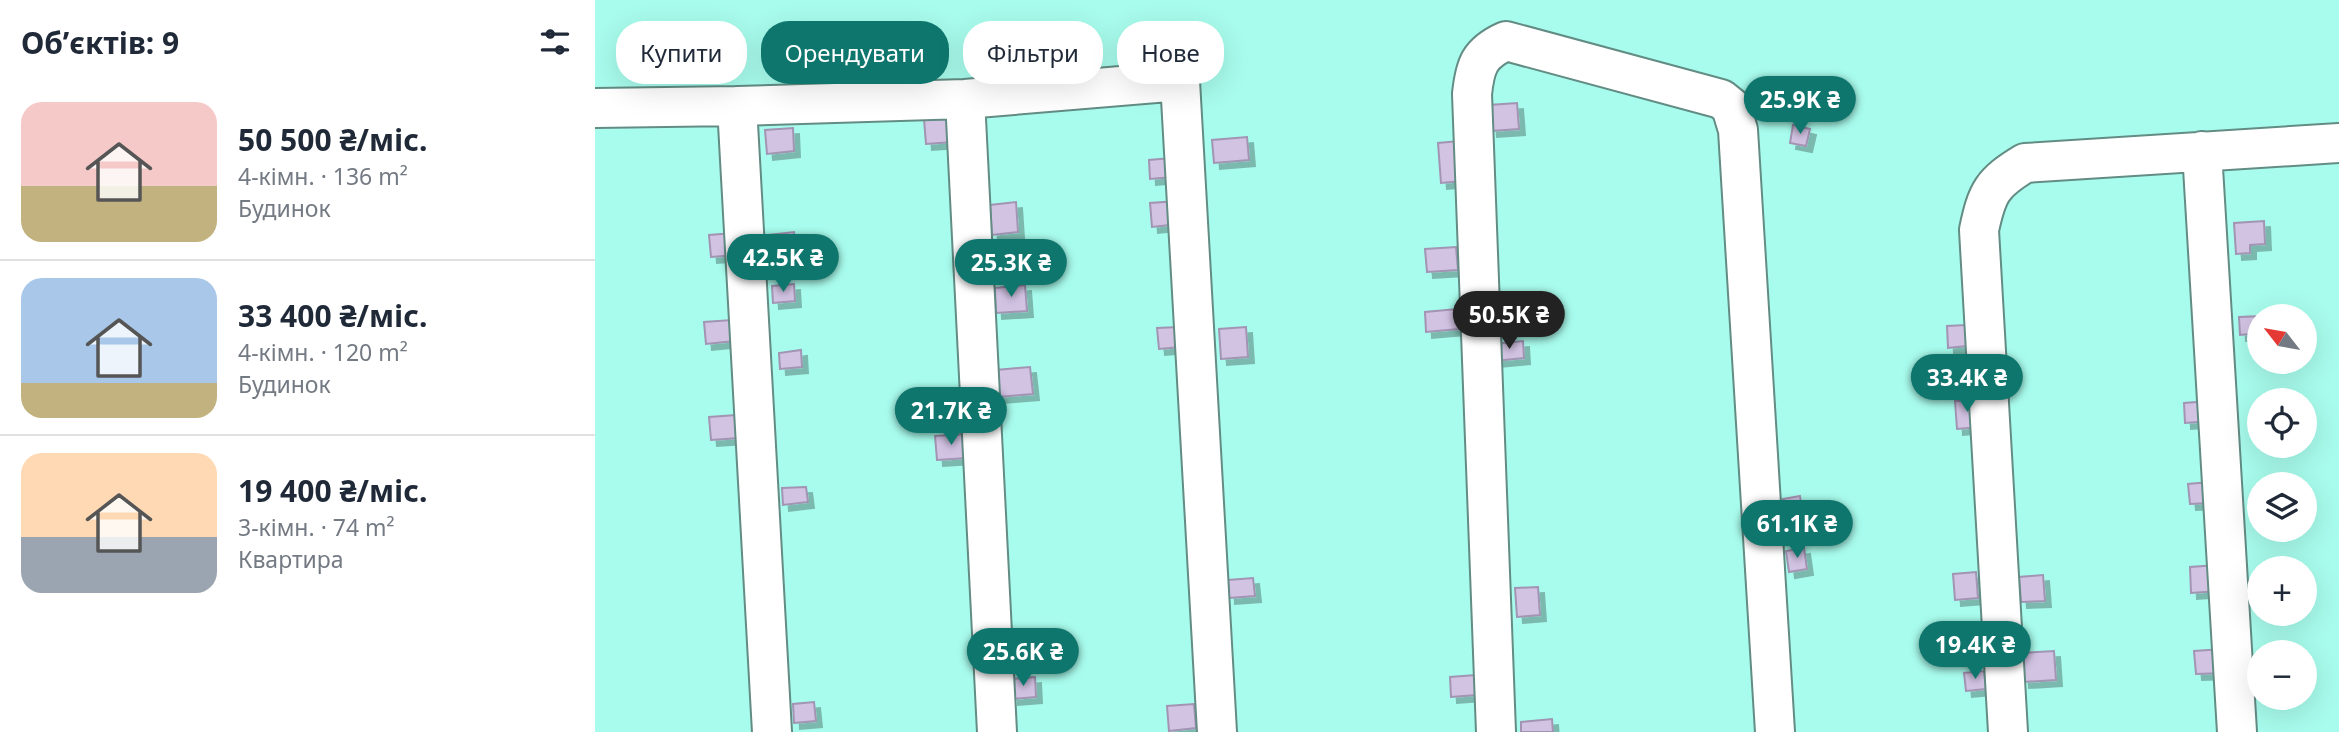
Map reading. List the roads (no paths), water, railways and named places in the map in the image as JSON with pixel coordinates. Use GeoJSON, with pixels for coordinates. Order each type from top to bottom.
{"type":"FeatureCollection","features":[{"type":"Feature","properties":{"kind":"lane"},"geometry":{"type":"LineString","coordinates":[[1496,732],[1472,94],[1475,68],[1491,48],[1506,41],[1721,99],[1731,107],[1738,130],[1775,732]]}},
{"type":"Feature","properties":{"kind":"lane"},"geometry":{"type":"LineString","coordinates":[[595,108],[965,99],[1180,81],[1217,732]]}},
{"type":"Feature","properties":{"kind":"lane"},"geometry":{"type":"LineString","coordinates":[[965,99],[996,732]]}},
{"type":"Feature","properties":{"kind":"lane"},"geometry":{"type":"LineString","coordinates":[[737,106],[772,732]]}},
{"type":"Feature","properties":{"kind":"lane"},"geometry":{"type":"LineString","coordinates":[[2008,732],[1979,230],[1985,201],[2001,177],[2025,163],[2339,143]]}},
{"type":"Feature","properties":{"kind":"lane"},"geometry":{"type":"LineString","coordinates":[[2202,151],[2237,732]]}}]}
